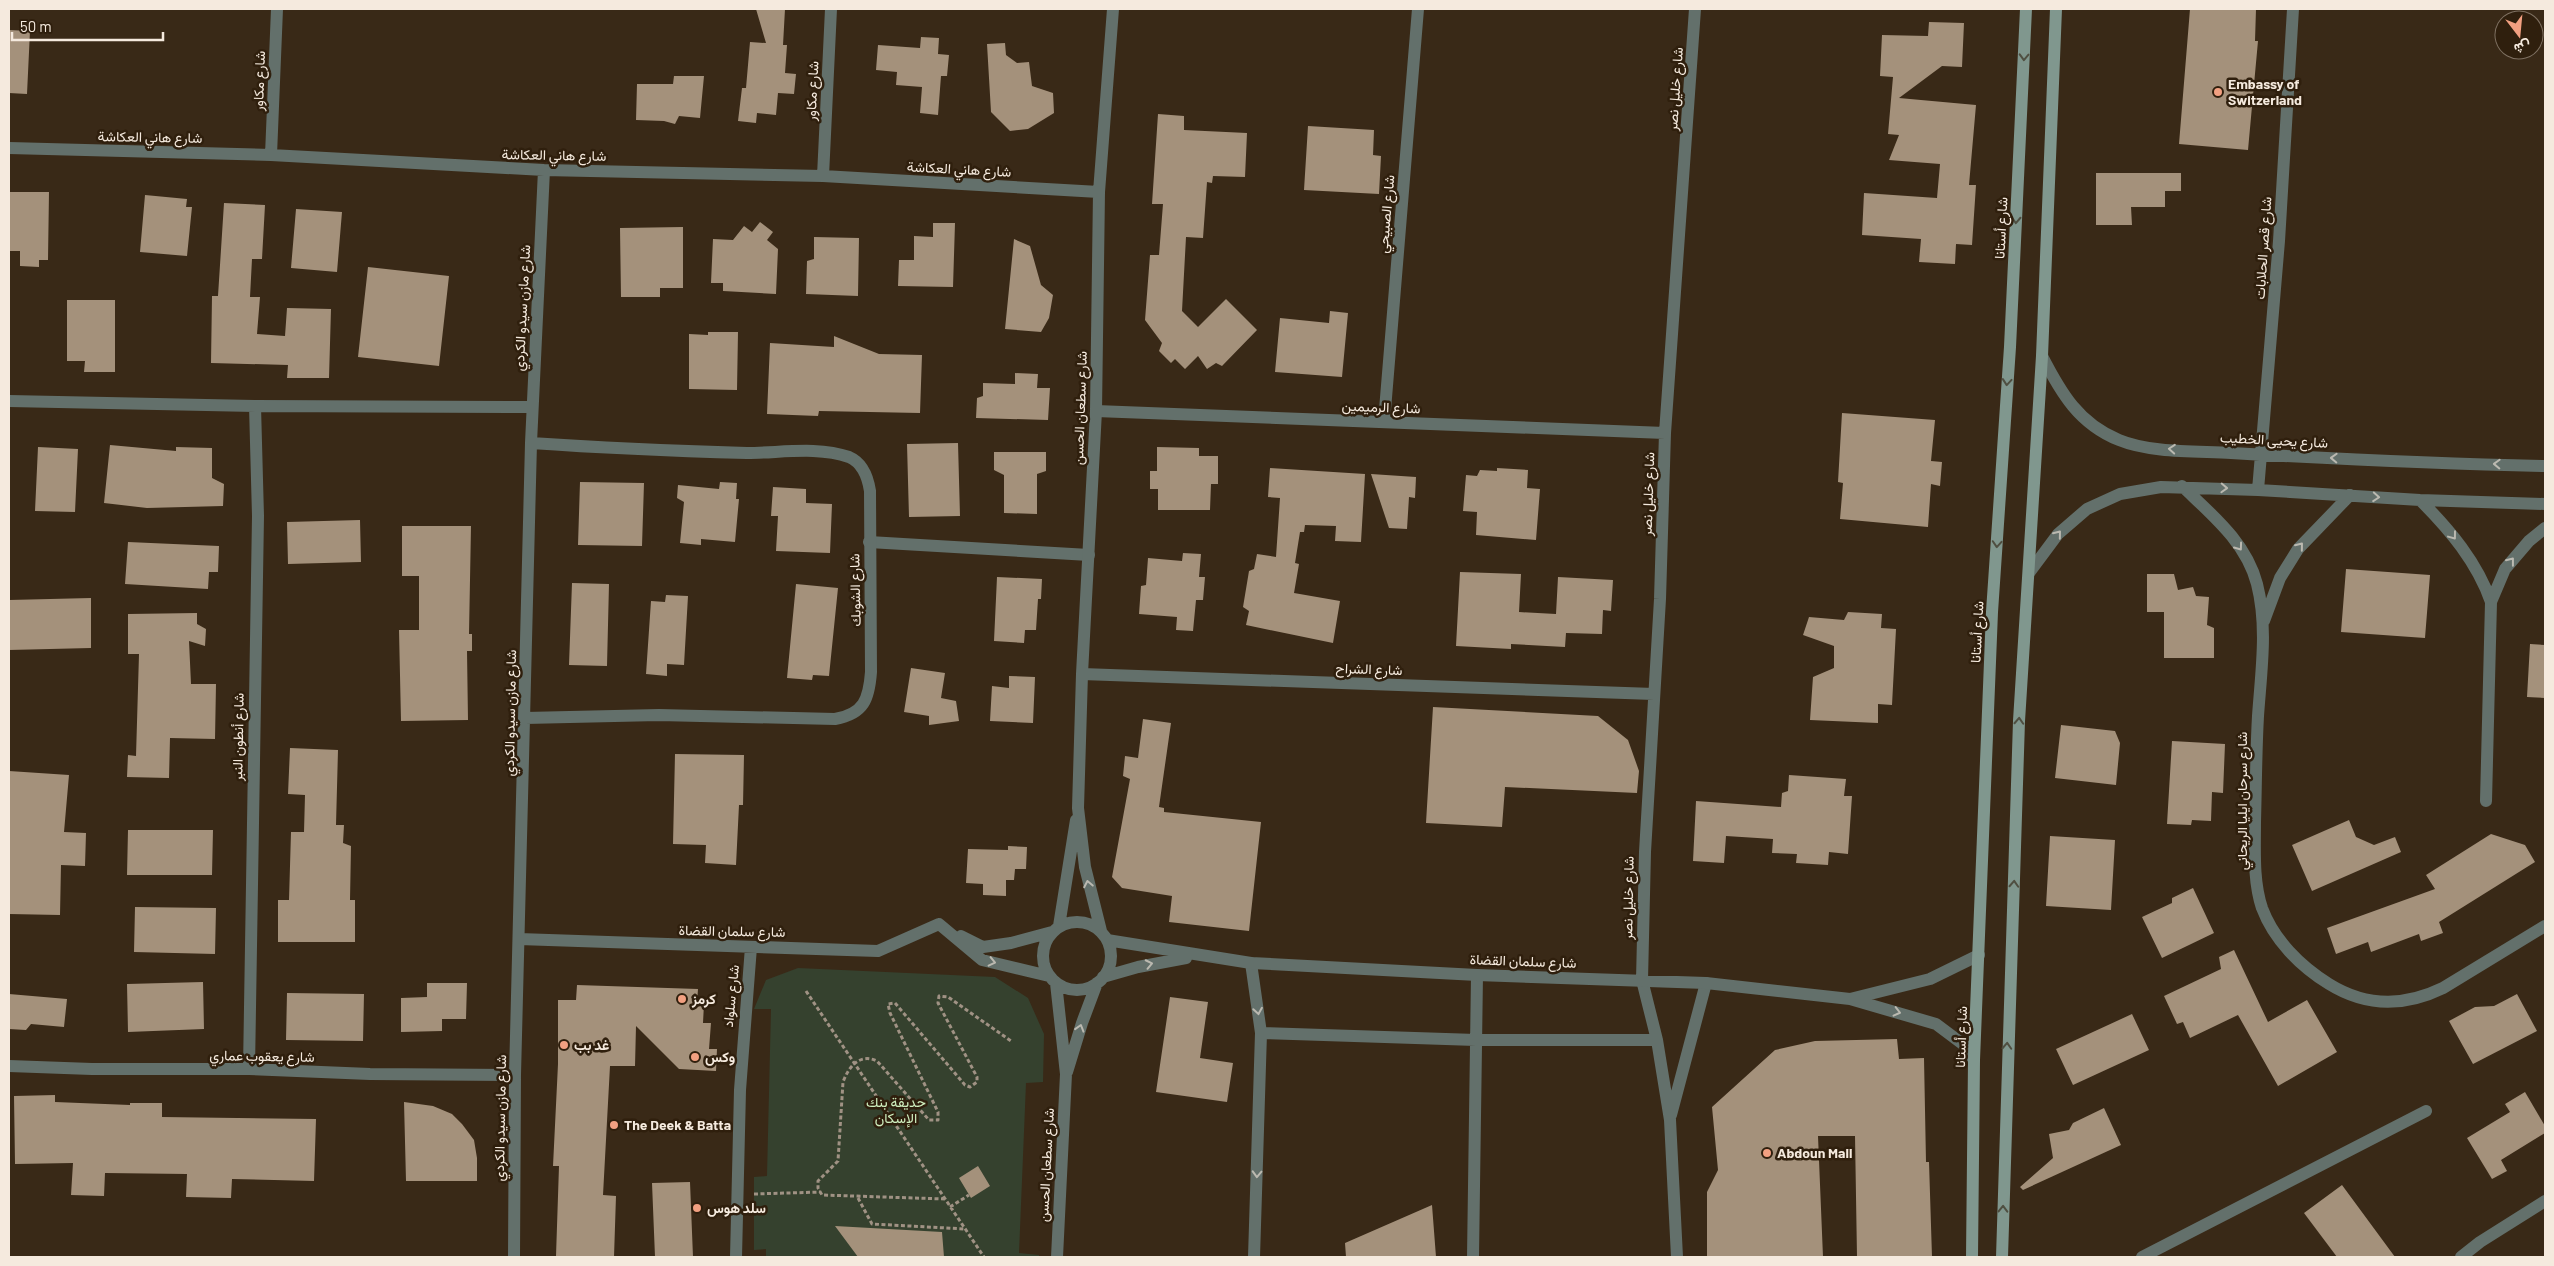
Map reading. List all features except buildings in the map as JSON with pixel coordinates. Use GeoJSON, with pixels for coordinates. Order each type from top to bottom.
{"type":"FeatureCollection","features":[{"type":"Feature","properties":{"kind":"street","name":"شارع مكاور"},"geometry":{"type":"LineString","coordinates":[[272,155],[277,9]]}},
{"type":"Feature","properties":{"kind":"street","name":"شارع مكاور"},"geometry":{"type":"LineString","coordinates":[[823,176],[831,9]]}},
{"type":"Feature","properties":{"kind":"street","name":"شارع سطعان الحسن"},"geometry":{"type":"LineString","coordinates":[[1104,935],[1084,867],[1078,808],[1082,674],[1096,411],[1099,192],[1114,9]]}},
{"type":"Feature","properties":{"kind":"street","name":"شارع الصبيحي"},"geometry":{"type":"LineString","coordinates":[[1384,422],[1418,9]]}},
{"type":"Feature","properties":{"kind":"street","name":"شارع خليل نصر"},"geometry":{"type":"LineString","coordinates":[[1670,1120],[1657,1040],[1642,980],[1644,852],[1660,599],[1665,433],[1695,9]]}},
{"type":"Feature","properties":{"kind":"street","name":"شارع أستانا"},"geometry":{"type":"LineString","coordinates":[[1972,1257],[1974,1060],[1992,612],[2010,347],[2026,9]]}},
{"type":"Feature","properties":{"kind":"street"},"geometry":{"type":"LineString","coordinates":[[2002,1257],[2019,721],[2042,356],[2056,9]]}},
{"type":"Feature","properties":{"kind":"street","name":"شارع قصر الحلابات"},"geometry":{"type":"LineString","coordinates":[[2258,490],[2279,241],[2293,9]]}},
{"type":"Feature","properties":{"kind":"street","name":"شارع هاني العكاشة"},"geometry":{"type":"LineString","coordinates":[[9,148],[272,155],[544,170],[823,176],[1099,192]]}},
{"type":"Feature","properties":{"kind":"street","name":"شارع مازن سيدو الكردي"},"geometry":{"type":"LineString","coordinates":[[514,1257],[515,1075],[526,718],[531,444],[544,170]]}},
{"type":"Feature","properties":{"kind":"street","name":"شارع يحيى الخطيب"},"geometry":{"type":"LineString","coordinates":[[2042,356],[2060,392],[2076,413],[2094,428],[2120,441],[2147,447],[2262,455],[2545,466]]}},
{"type":"Feature","properties":{"kind":"street"},"geometry":{"type":"LineString","coordinates":[[9,401],[255,406],[532,408]]}},
{"type":"Feature","properties":{"kind":"street","name":"شارع أنطون النبر"},"geometry":{"type":"LineString","coordinates":[[249,1069],[258,516],[255,406]]}},
{"type":"Feature","properties":{"kind":"street","name":"شارع الرميمين"},"geometry":{"type":"LineString","coordinates":[[1096,411],[1665,433]]}},
{"type":"Feature","properties":{"kind":"street","name":"شارع الشوبك"},"geometry":{"type":"LineString","coordinates":[[526,718],[658,715],[802,719],[848,717],[862,706],[869,694],[870,685],[868,477],[860,465],[850,458],[818,452],[749,453],[531,444]]}},
{"type":"Feature","properties":{"kind":"street"},"geometry":{"type":"LineString","coordinates":[[2029,573],[2058,534],[2087,509],[2120,494],[2182,486],[2420,500],[2545,504]]}},
{"type":"Feature","properties":{"kind":"street","name":"شارع سرحان ايليا الريحاني"},"geometry":{"type":"LineString","coordinates":[[2182,486],[2223,527],[2247,557],[2257,585],[2264,621],[2258,723],[2256,867],[2262,907],[2282,943],[2312,972],[2339,990],[2363,999],[2386,1004],[2419,999],[2443,988],[2545,926]]}},
{"type":"Feature","properties":{"kind":"street","name":"شارع سرحان ايليا الريحاني"},"geometry":{"type":"LineString","coordinates":[[2264,621],[2280,578],[2298,549],[2350,495]]}},
{"type":"Feature","properties":{"kind":"street"},"geometry":{"type":"LineString","coordinates":[[2420,500],[2458,542],[2478,574],[2491,602]]}},
{"type":"Feature","properties":{"kind":"street"},"geometry":{"type":"LineString","coordinates":[[2486,800],[2491,602],[2505,568],[2528,541],[2545,528]]}},
{"type":"Feature","properties":{"kind":"street"},"geometry":{"type":"LineString","coordinates":[[869,542],[1089,554]]}},
{"type":"Feature","properties":{"kind":"street","name":"شارع الشراح"},"geometry":{"type":"LineString","coordinates":[[1082,674],[1654,694]]}},
{"type":"Feature","properties":{"kind":"street","name":"شارع سطعان الحسن"},"geometry":{"type":"LineString","coordinates":[[1055,929],[1078,808]]}},
{"type":"Feature","properties":{"kind":"street"},"geometry":{"type":"LineString","coordinates":[[1080,922],[1104,935],[1111,959],[1100,980],[1087,988],[1076,990],[1065,988],[1052,979],[982,960],[939,924],[983,947],[1011,943],[1080,922]]}},
{"type":"Feature","properties":{"kind":"street","name":"شارع سلمان القضاة"},"geometry":{"type":"LineString","coordinates":[[519,939],[878,951],[939,924]]}},
{"type":"Feature","properties":{"kind":"street"},"geometry":{"type":"LineString","coordinates":[[1052,979],[1044,965],[1042,954],[1045,942],[1055,929]]}},
{"type":"Feature","properties":{"kind":"street","name":"شارع سلمان القضاة"},"geometry":{"type":"LineString","coordinates":[[1104,935],[1196,956],[1251,963],[1477,975],[1706,983],[1850,999],[1936,1024],[1964,1045],[1974,1060]]}},
{"type":"Feature","properties":{"kind":"street","name":"شارع سلواد"},"geometry":{"type":"LineString","coordinates":[[736,1257],[741,1053],[751,947]]}},
{"type":"Feature","properties":{"kind":"street","name":"شارع سلمان القضاة"},"geometry":{"type":"LineString","coordinates":[[1850,999],[1930,979],[1979,955]]}},
{"type":"Feature","properties":{"kind":"street","name":"شارع سلمان القضاة"},"geometry":{"type":"LineString","coordinates":[[1100,980],[1138,966],[1196,956]]}},
{"type":"Feature","properties":{"kind":"street"},"geometry":{"type":"LineString","coordinates":[[1251,963],[1261,1033],[1254,1257]]}},
{"type":"Feature","properties":{"kind":"street"},"geometry":{"type":"LineString","coordinates":[[1474,1257],[1477,975]]}},
{"type":"Feature","properties":{"kind":"street","name":"شارع سطعان الحسن"},"geometry":{"type":"LineString","coordinates":[[1052,979],[1066,1074],[1057,1257]]}},
{"type":"Feature","properties":{"kind":"street","name":"شارع سطعان الحسن"},"geometry":{"type":"LineString","coordinates":[[1066,1074],[1082,1023],[1100,980]]}},
{"type":"Feature","properties":{"kind":"street"},"geometry":{"type":"LineString","coordinates":[[1677,1257],[1670,1120],[1706,983]]}},
{"type":"Feature","properties":{"kind":"street"},"geometry":{"type":"LineString","coordinates":[[1261,1033],[1476,1040],[1657,1040]]}},
{"type":"Feature","properties":{"kind":"street","name":"شارع يعقوب عماري"},"geometry":{"type":"LineString","coordinates":[[9,1066],[92,1069],[249,1069],[370,1074],[515,1075]]}},
{"type":"Feature","properties":{"kind":"street"},"geometry":{"type":"LineString","coordinates":[[2142,1257],[2426,1111]]}},
{"type":"Feature","properties":{"kind":"street"},"geometry":{"type":"LineString","coordinates":[[2461,1257],[2480,1242],[2545,1201]]}},
{"type":"Feature","properties":{"kind":"path"},"geometry":{"type":"LineString","coordinates":[[806,991],[984,1257]]}},
{"type":"Feature","properties":{"kind":"path"},"geometry":{"type":"LineString","coordinates":[[821,1192],[818,1188],[818,1180],[838,1161],[843,1082],[847,1071],[862,1058],[869,1057],[882,1064],[929,1120],[938,1120],[938,1112],[890,1013],[888,1004],[895,1003],[965,1085],[970,1087],[977,1082],[977,1077],[938,1002],[939,996],[948,997],[1012,1041]]}},
{"type":"Feature","properties":{"kind":"path"},"geometry":{"type":"LineString","coordinates":[[738,1193],[821,1192],[830,1196],[945,1199]]}},
{"type":"Feature","properties":{"kind":"path"},"geometry":{"type":"LineString","coordinates":[[950,1207],[969,1194]]}},
{"type":"Feature","properties":{"kind":"path"},"geometry":{"type":"LineString","coordinates":[[858,1197],[872,1224],[965,1229]]}},
{"type":"Feature","properties":{"kind":"green space","name":"حديقة بنك الإسكان"},"geometry":{"type":"Polygon","coordinates":[[[798,968],[995,977],[1028,998],[1044,1034],[1043,1082],[1026,1083],[1019,1253],[1039,1255],[1039,1257],[766,1257],[766,1249],[754,1250],[754,1177],[767,1176],[771,1009],[754,1009],[766,980],[798,968]]]}},
{"type":"Feature","properties":{"kind":"place","name":"Embassy of Switzerland"},"geometry":{"type":"Point","coordinates":[2218,92]}},
{"type":"Feature","properties":{"kind":"place","name":"كرمز"},"geometry":{"type":"Point","coordinates":[682,999]}},
{"type":"Feature","properties":{"kind":"place","name":"غد بب"},"geometry":{"type":"Point","coordinates":[564,1045]}},
{"type":"Feature","properties":{"kind":"place","name":"وكس"},"geometry":{"type":"Point","coordinates":[695,1057]}},
{"type":"Feature","properties":{"kind":"place","name":"The Deek & Batta"},"geometry":{"type":"Point","coordinates":[614,1125]}},
{"type":"Feature","properties":{"kind":"place","name":"Abdoun Mall"},"geometry":{"type":"Point","coordinates":[1767,1153]}},
{"type":"Feature","properties":{"kind":"place","name":"سلد هوس"},"geometry":{"type":"Point","coordinates":[697,1208]}}]}
